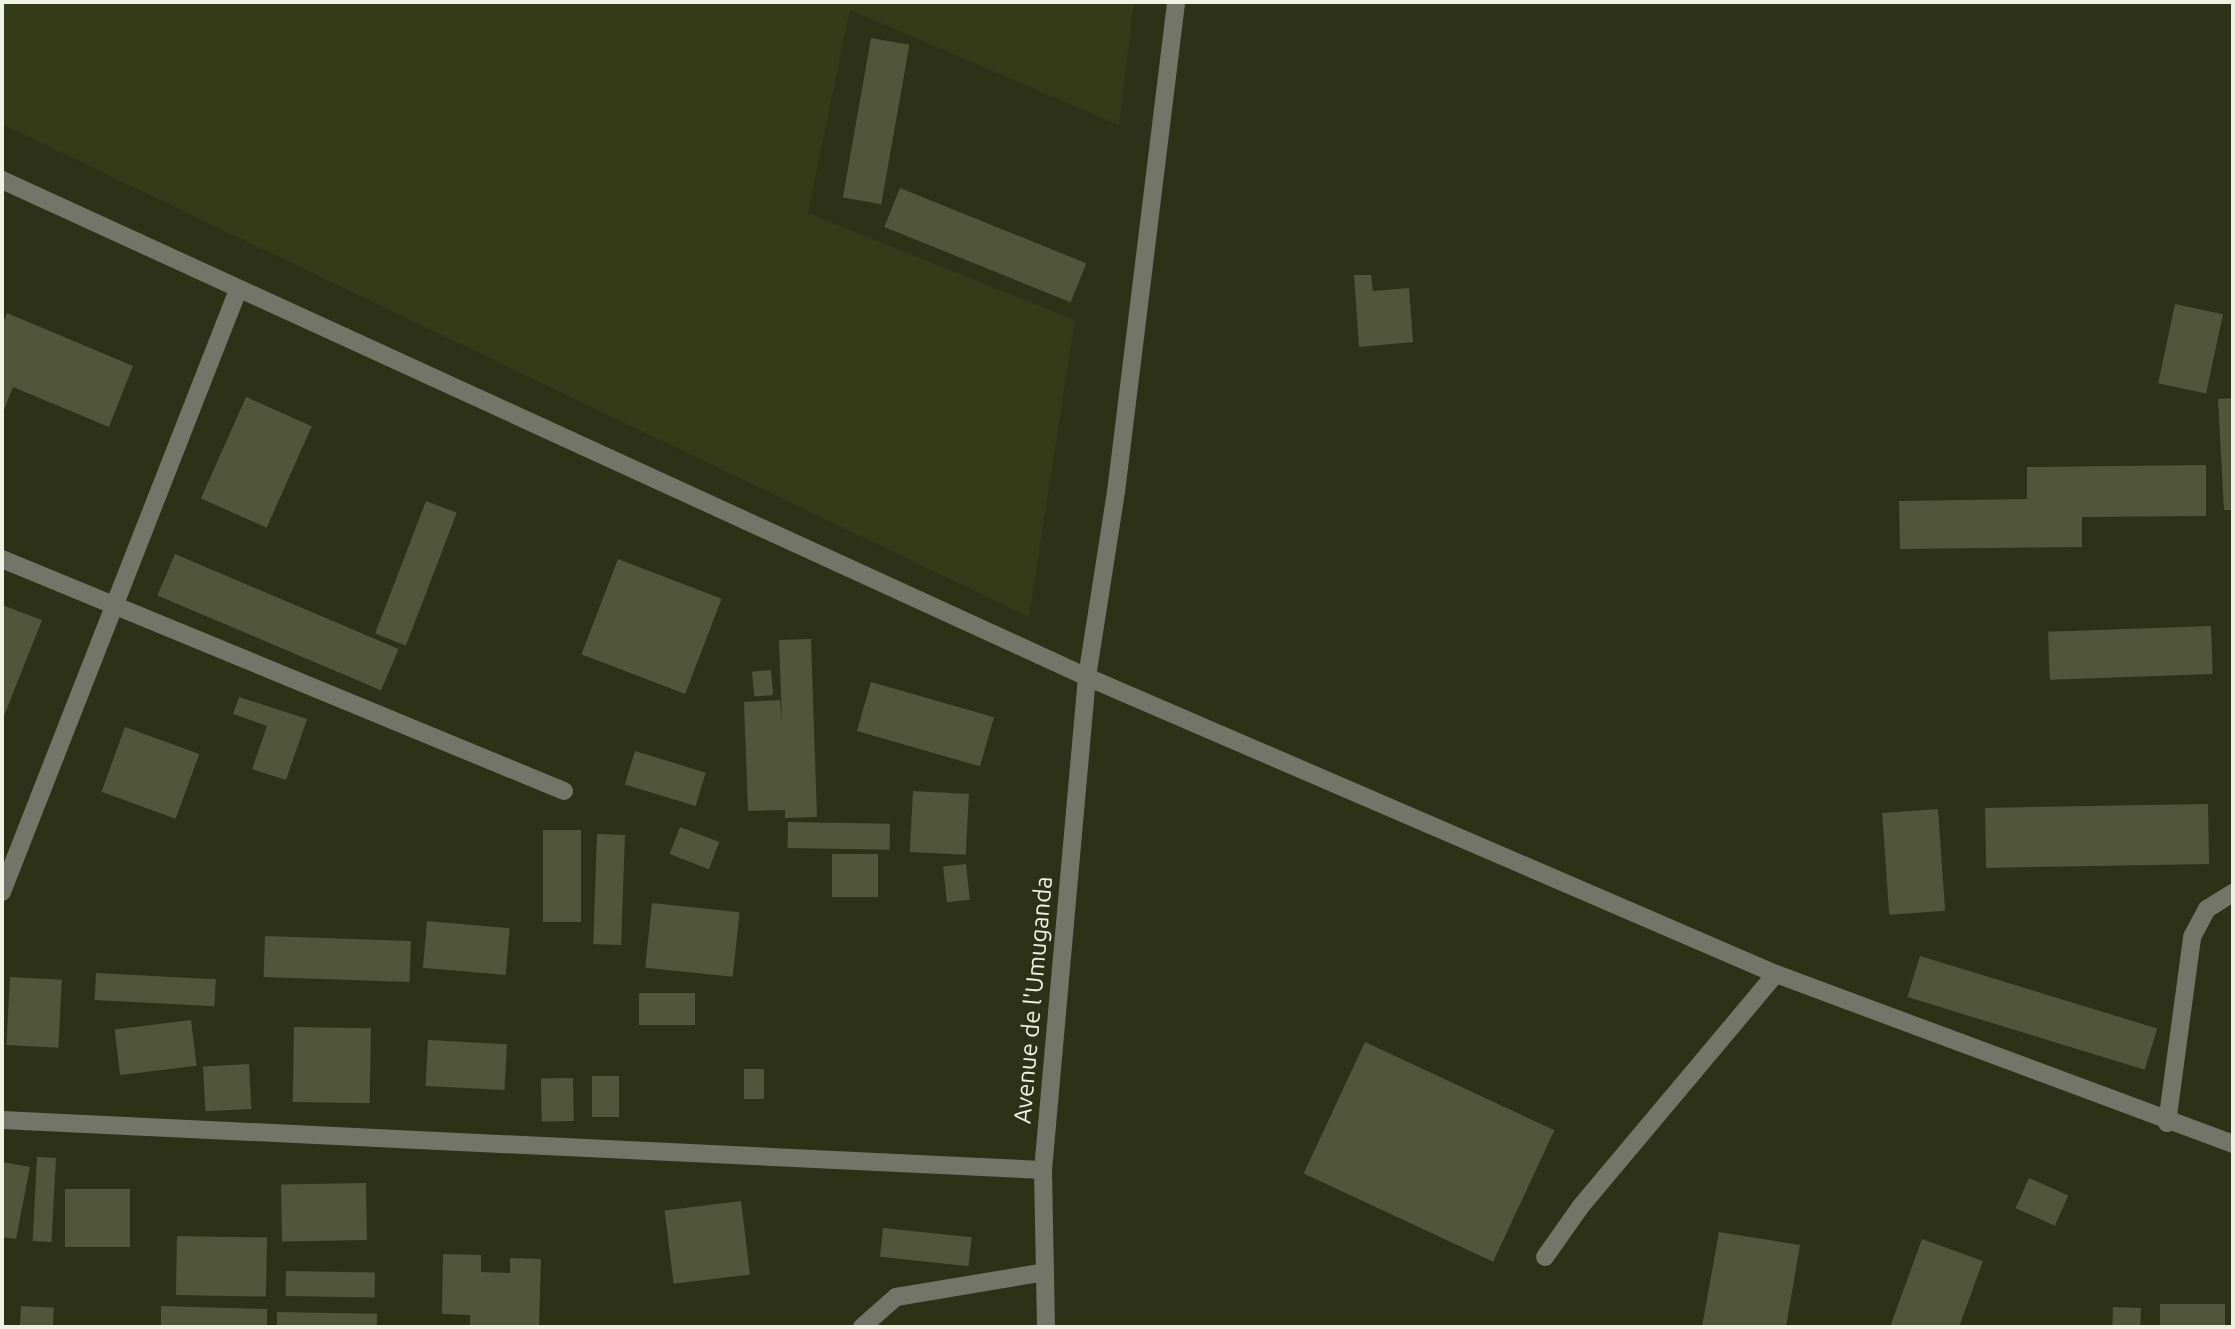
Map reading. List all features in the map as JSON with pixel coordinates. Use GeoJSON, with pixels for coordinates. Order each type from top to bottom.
{"type":"FeatureCollection","features":[{"type":"Feature","properties":{"kind":"street","name":"Avenue de l'Umuganda"},"geometry":{"type":"LineString","coordinates":[[1046,1327],[1043,1170],[1087,677],[1120,466],[1176,2]]}},
{"type":"Feature","properties":{"kind":"street"},"geometry":{"type":"LineString","coordinates":[[2,180],[1087,677],[1776,974],[2167,1123],[2233,1144]]}},
{"type":"Feature","properties":{"kind":"street"},"geometry":{"type":"LineString","coordinates":[[2,892],[110,606],[238,290]]}},
{"type":"Feature","properties":{"kind":"street"},"geometry":{"type":"LineString","coordinates":[[2,559],[110,606],[564,791]]}},
{"type":"Feature","properties":{"kind":"street"},"geometry":{"type":"LineString","coordinates":[[2167,1123],[2192,937],[2207,909],[2233,893]]}},
{"type":"Feature","properties":{"kind":"street"},"geometry":{"type":"LineString","coordinates":[[1545,1257],[1581,1206],[1776,974]]}},
{"type":"Feature","properties":{"kind":"street"},"geometry":{"type":"LineString","coordinates":[[2,1120],[1043,1170]]}},
{"type":"Feature","properties":{"kind":"street"},"geometry":{"type":"LineString","coordinates":[[862,1327],[896,1297],[1045,1272]]}},
{"type":"Feature","properties":{"kind":"shaded area"},"geometry":{"type":"Polygon","coordinates":[[[2,2],[1134,2],[1119,125],[850,10],[808,213],[1075,320],[1029,617],[2,124],[2,2]]]}},
{"type":"Feature","properties":{"kind":"building"},"geometry":{"type":"Polygon","coordinates":[[[871,38],[909,45],[881,204],[843,198],[871,38]]]}},
{"type":"Feature","properties":{"kind":"building"},"geometry":{"type":"Polygon","coordinates":[[[900,188],[1086,263],[1071,302],[884,227],[900,188]]]}},
{"type":"Feature","properties":{"kind":"building"},"geometry":{"type":"Polygon","coordinates":[[[1354,275],[1371,275],[1373,291],[1409,288],[1413,342],[1359,347],[1354,275]]]}},
{"type":"Feature","properties":{"kind":"building"},"geometry":{"type":"Polygon","coordinates":[[[2175,304],[2223,314],[2206,393],[2158,383],[2175,304]]]}},
{"type":"Feature","properties":{"kind":"building"},"geometry":{"type":"Polygon","coordinates":[[[7,313],[133,366],[109,427],[13,387],[2,415],[2,326],[7,313]]]}},
{"type":"Feature","properties":{"kind":"building"},"geometry":{"type":"Polygon","coordinates":[[[246,397],[312,426],[267,528],[201,498],[246,397]]]}},
{"type":"Feature","properties":{"kind":"building"},"geometry":{"type":"Polygon","coordinates":[[[2233,398],[2233,510],[2224,510],[2218,399],[2233,398]]]}},
{"type":"Feature","properties":{"kind":"building"},"geometry":{"type":"Polygon","coordinates":[[[2206,465],[2206,516],[2082,517],[2082,547],[1900,549],[1899,501],[2027,499],[2027,467],[2206,465]]]}},
{"type":"Feature","properties":{"kind":"building"},"geometry":{"type":"Polygon","coordinates":[[[426,501],[457,513],[406,645],[375,634],[426,501]]]}},
{"type":"Feature","properties":{"kind":"building"},"geometry":{"type":"Polygon","coordinates":[[[175,554],[399,649],[381,690],[157,595],[175,554]]]}},
{"type":"Feature","properties":{"kind":"building"},"geometry":{"type":"Polygon","coordinates":[[[618,559],[722,599],[685,694],[581,654],[618,559]]]}},
{"type":"Feature","properties":{"kind":"building"},"geometry":{"type":"Polygon","coordinates":[[[2,605],[42,620],[2,721],[2,605]]]}},
{"type":"Feature","properties":{"kind":"building"},"geometry":{"type":"Polygon","coordinates":[[[2211,626],[2213,674],[2050,680],[2048,632],[2211,626]]]}},
{"type":"Feature","properties":{"kind":"building"},"geometry":{"type":"Polygon","coordinates":[[[811,639],[817,817],[785,818],[785,810],[748,811],[744,702],[780,700],[782,723],[779,640],[811,639]]]}},
{"type":"Feature","properties":{"kind":"building"},"geometry":{"type":"Polygon","coordinates":[[[771,670],[773,695],[754,697],[752,672],[771,670]]]}},
{"type":"Feature","properties":{"kind":"building"},"geometry":{"type":"Polygon","coordinates":[[[871,682],[994,717],[980,766],[857,731],[871,682]]]}},
{"type":"Feature","properties":{"kind":"building"},"geometry":{"type":"Polygon","coordinates":[[[239,697],[307,719],[286,780],[252,769],[267,726],[233,714],[239,697]]]}},
{"type":"Feature","properties":{"kind":"building"},"geometry":{"type":"Polygon","coordinates":[[[125,727],[199,754],[176,819],[101,792],[125,727]]]}},
{"type":"Feature","properties":{"kind":"building"},"geometry":{"type":"Polygon","coordinates":[[[635,751],[706,773],[696,806],[625,784],[635,751]]]}},
{"type":"Feature","properties":{"kind":"building"},"geometry":{"type":"Polygon","coordinates":[[[913,791],[969,794],[966,855],[910,852],[913,791]]]}},
{"type":"Feature","properties":{"kind":"building"},"geometry":{"type":"Polygon","coordinates":[[[2208,804],[2209,864],[1986,868],[1985,808],[2208,804]]]}},
{"type":"Feature","properties":{"kind":"building"},"geometry":{"type":"Polygon","coordinates":[[[1938,809],[1945,911],[1889,915],[1882,813],[1938,809]]]}},
{"type":"Feature","properties":{"kind":"building"},"geometry":{"type":"Polygon","coordinates":[[[788,822],[890,824],[890,850],[788,848],[788,822]]]}},
{"type":"Feature","properties":{"kind":"building"},"geometry":{"type":"Polygon","coordinates":[[[680,827],[719,842],[709,869],[670,854],[680,827]]]}},
{"type":"Feature","properties":{"kind":"building"},"geometry":{"type":"Polygon","coordinates":[[[543,830],[581,830],[581,922],[543,922],[543,830]]]}},
{"type":"Feature","properties":{"kind":"building"},"geometry":{"type":"Polygon","coordinates":[[[597,834],[625,835],[621,945],[593,944],[597,834]]]}},
{"type":"Feature","properties":{"kind":"building"},"geometry":{"type":"Polygon","coordinates":[[[832,854],[878,854],[878,897],[832,897],[832,854]]]}},
{"type":"Feature","properties":{"kind":"building"},"geometry":{"type":"Polygon","coordinates":[[[966,864],[970,900],[947,902],[943,866],[966,864]]]}},
{"type":"Feature","properties":{"kind":"building"},"geometry":{"type":"Polygon","coordinates":[[[652,903],[740,912],[733,977],[645,968],[652,903]]]}},
{"type":"Feature","properties":{"kind":"building"},"geometry":{"type":"Polygon","coordinates":[[[427,921],[510,928],[506,975],[423,968],[427,921]]]}},
{"type":"Feature","properties":{"kind":"building"},"geometry":{"type":"Polygon","coordinates":[[[265,936],[411,941],[409,982],[264,977],[265,936]]]}},
{"type":"Feature","properties":{"kind":"building"},"geometry":{"type":"Polygon","coordinates":[[[1920,956],[2157,1029],[2145,1070],[1907,997],[1920,956]]]}},
{"type":"Feature","properties":{"kind":"building"},"geometry":{"type":"Polygon","coordinates":[[[96,973],[216,979],[214,1006],[95,1000],[96,973]]]}},
{"type":"Feature","properties":{"kind":"building"},"geometry":{"type":"Polygon","coordinates":[[[10,977],[62,980],[58,1048],[6,1045],[10,977]]]}},
{"type":"Feature","properties":{"kind":"building"},"geometry":{"type":"Polygon","coordinates":[[[639,993],[695,993],[695,1025],[639,1025],[639,993]]]}},
{"type":"Feature","properties":{"kind":"building"},"geometry":{"type":"Polygon","coordinates":[[[191,1020],[197,1066],[120,1075],[115,1029],[191,1020]]]}},
{"type":"Feature","properties":{"kind":"building"},"geometry":{"type":"Polygon","coordinates":[[[294,1027],[371,1028],[370,1103],[293,1102],[294,1027]]]}},
{"type":"Feature","properties":{"kind":"building"},"geometry":{"type":"Polygon","coordinates":[[[428,1040],[507,1044],[504,1090],[426,1086],[428,1040]]]}},
{"type":"Feature","properties":{"kind":"building"},"geometry":{"type":"Polygon","coordinates":[[[1365,1042],[1554,1130],[1493,1262],[1304,1173],[1365,1042]]]}},
{"type":"Feature","properties":{"kind":"building"},"geometry":{"type":"Polygon","coordinates":[[[249,1064],[251,1109],[205,1111],[203,1066],[249,1064]]]}},
{"type":"Feature","properties":{"kind":"building"},"geometry":{"type":"Polygon","coordinates":[[[744,1069],[764,1069],[764,1099],[744,1099],[744,1069]]]}},
{"type":"Feature","properties":{"kind":"building"},"geometry":{"type":"Polygon","coordinates":[[[592,1076],[619,1076],[619,1117],[592,1117],[592,1076]]]}},
{"type":"Feature","properties":{"kind":"building"},"geometry":{"type":"Polygon","coordinates":[[[573,1078],[574,1121],[542,1122],[541,1079],[573,1078]]]}},
{"type":"Feature","properties":{"kind":"building"},"geometry":{"type":"Polygon","coordinates":[[[37,1157],[56,1158],[52,1242],[33,1241],[37,1157]]]}},
{"type":"Feature","properties":{"kind":"building"},"geometry":{"type":"Polygon","coordinates":[[[2,1162],[30,1167],[16,1239],[2,1237],[2,1162]]]}},
{"type":"Feature","properties":{"kind":"building"},"geometry":{"type":"Polygon","coordinates":[[[2029,1178],[2068,1195],[2055,1226],[2016,1208],[2029,1178]]]}},
{"type":"Feature","properties":{"kind":"building"},"geometry":{"type":"Polygon","coordinates":[[[366,1183],[367,1240],[282,1241],[281,1184],[366,1183]]]}},
{"type":"Feature","properties":{"kind":"building"},"geometry":{"type":"Polygon","coordinates":[[[65,1189],[130,1189],[130,1247],[65,1247],[65,1189]]]}},
{"type":"Feature","properties":{"kind":"building"},"geometry":{"type":"Polygon","coordinates":[[[741,1201],[750,1274],[674,1284],[665,1210],[741,1201]]]}},
{"type":"Feature","properties":{"kind":"building"},"geometry":{"type":"Polygon","coordinates":[[[883,1228],[972,1237],[968,1266],[880,1257],[883,1228]]]}},
{"type":"Feature","properties":{"kind":"building"},"geometry":{"type":"Polygon","coordinates":[[[1719,1232],[1800,1245],[1786,1327],[1702,1327],[1719,1232]]]}},
{"type":"Feature","properties":{"kind":"building"},"geometry":{"type":"Polygon","coordinates":[[[177,1236],[267,1238],[266,1297],[176,1295],[177,1236]]]}},
{"type":"Feature","properties":{"kind":"building"},"geometry":{"type":"Polygon","coordinates":[[[1922,1239],[1983,1261],[1959,1327],[1890,1327],[1922,1239]]]}},
{"type":"Feature","properties":{"kind":"building"},"geometry":{"type":"Polygon","coordinates":[[[443,1254],[481,1255],[481,1272],[510,1273],[510,1258],[541,1259],[539,1327],[470,1327],[470,1315],[442,1314],[443,1254]]]}},
{"type":"Feature","properties":{"kind":"building"},"geometry":{"type":"Polygon","coordinates":[[[286,1271],[375,1273],[375,1298],[286,1296],[286,1271]]]}},
{"type":"Feature","properties":{"kind":"building"},"geometry":{"type":"Polygon","coordinates":[[[2160,1304],[2225,1304],[2225,1327],[2160,1327],[2160,1304]]]}},
{"type":"Feature","properties":{"kind":"building"},"geometry":{"type":"Polygon","coordinates":[[[21,1306],[54,1308],[53,1327],[20,1327],[21,1306]]]}},
{"type":"Feature","properties":{"kind":"building"},"geometry":{"type":"Polygon","coordinates":[[[161,1306],[267,1309],[267,1327],[161,1327],[161,1306]]]}},
{"type":"Feature","properties":{"kind":"building"},"geometry":{"type":"Polygon","coordinates":[[[2113,1307],[2141,1308],[2140,1327],[2112,1327],[2113,1307]]]}},
{"type":"Feature","properties":{"kind":"building"},"geometry":{"type":"Polygon","coordinates":[[[277,1312],[377,1314],[377,1327],[277,1327],[277,1312]]]}}]}
